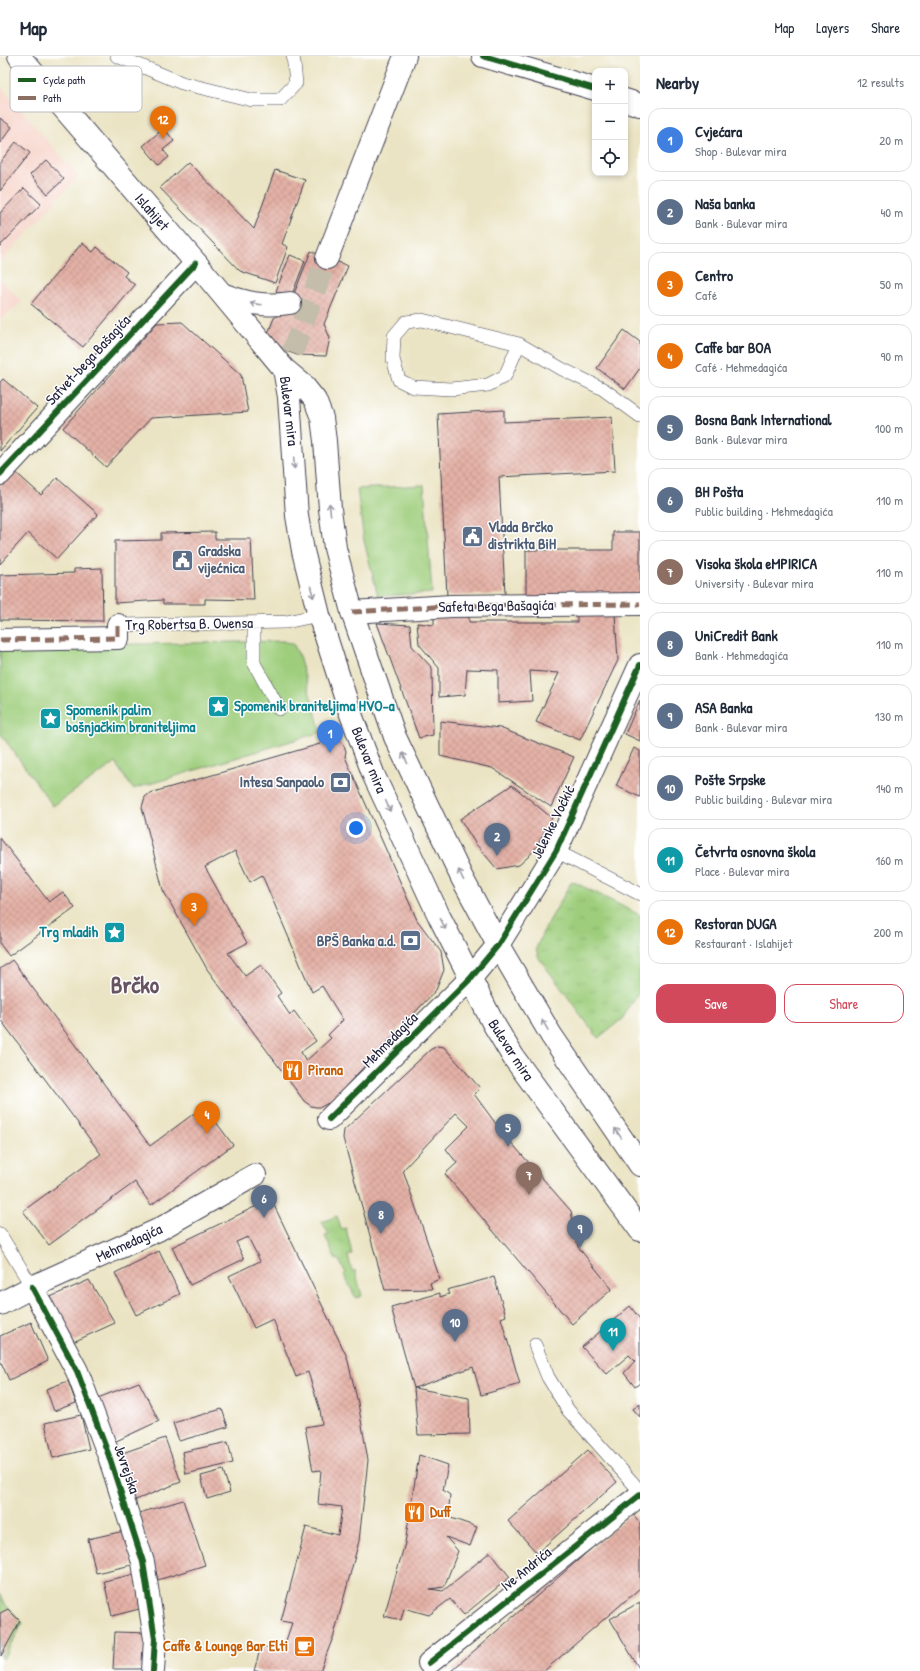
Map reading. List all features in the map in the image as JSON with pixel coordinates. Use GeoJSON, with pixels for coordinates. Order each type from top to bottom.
{"type":"FeatureCollection","features":[{"type":"Feature","properties":{"kind":"main road","name":"Islahijet"},"geometry":{"type":"LineString","coordinates":[[19,56],[28,66]]}},
{"type":"Feature","properties":{"kind":"main road"},"geometry":{"type":"LineString","coordinates":[[327,258],[405,56]]}},
{"type":"Feature","properties":{"kind":"main road"},"geometry":{"type":"LineString","coordinates":[[483,56],[592,88]]}},
{"type":"Feature","properties":{"kind":"main road"},"geometry":{"type":"LineString","coordinates":[[628,101],[640,105]]}},
{"type":"Feature","properties":{"kind":"main road","name":"Islahijet"},"geometry":{"type":"LineString","coordinates":[[67,112],[222,294],[288,361]]}},
{"type":"Feature","properties":{"kind":"main road","name":"Safvet-bega Bašagića"},"geometry":{"type":"LineString","coordinates":[[0,474],[196,263]]}},
{"type":"Feature","properties":{"kind":"main road"},"geometry":{"type":"LineString","coordinates":[[222,294],[251,304],[266,305],[290,303]]}},
{"type":"Feature","properties":{"kind":"main road","name":"Bulevar mira"},"geometry":{"type":"LineString","coordinates":[[288,361],[303,385],[315,400],[322,418],[334,540],[352,612],[395,737],[462,878],[498,945],[551,1035],[640,1165]]}},
{"type":"Feature","properties":{"kind":"main road","name":"Bulevar mira"},"geometry":{"type":"LineString","coordinates":[[288,361],[297,516],[305,558],[319,615],[349,709],[374,776],[470,979],[514,1058],[640,1230]]}},
{"type":"Feature","properties":{"kind":"main road","name":"Safeta Bega Bašagića"},"geometry":{"type":"LineString","coordinates":[[352,612],[451,606],[640,604]]}},
{"type":"Feature","properties":{"kind":"main road","name":"Trg Robertsa B. Owensa"},"geometry":{"type":"LineString","coordinates":[[0,640],[118,638],[118,625]]}},
{"type":"Feature","properties":{"kind":"main road","name":"Jelenke Voćkić"},"geometry":{"type":"LineString","coordinates":[[470,979],[498,945],[556,851],[640,664]]}},
{"type":"Feature","properties":{"kind":"main road","name":"Mehmedagića"},"geometry":{"type":"LineString","coordinates":[[329,1119],[470,979]]}},
{"type":"Feature","properties":{"kind":"main road","name":"Mehmedagića"},"geometry":{"type":"LineString","coordinates":[[0,1304],[32,1287],[158,1230],[255,1175]]}},
{"type":"Feature","properties":{"kind":"main road","name":"Jevrejska"},"geometry":{"type":"LineString","coordinates":[[32,1287],[77,1371],[110,1456],[144,1562],[156,1639],[153,1671]]}},
{"type":"Feature","properties":{"kind":"main road","name":"Ive Andrića"},"geometry":{"type":"LineString","coordinates":[[429,1663],[640,1495]]}},
{"type":"Feature","properties":{"kind":"lane"},"geometry":{"type":"LineString","coordinates":[[117,56],[141,66]]}},
{"type":"Feature","properties":{"kind":"lane"},"geometry":{"type":"LineString","coordinates":[[142,66],[182,83],[252,100],[280,100],[296,83],[293,56]]}},
{"type":"Feature","properties":{"kind":"lane"},"geometry":{"type":"LineString","coordinates":[[519,344],[505,376],[488,385],[451,389],[413,387],[399,380],[393,359],[394,336],[406,322],[422,320],[519,344],[562,369],[603,389],[640,416]]}},
{"type":"Feature","properties":{"kind":"lane","name":"Trg Robertsa B. Owensa"},"geometry":{"type":"LineString","coordinates":[[118,625],[254,624],[286,622],[319,615]]}},
{"type":"Feature","properties":{"kind":"lane"},"geometry":{"type":"LineString","coordinates":[[254,624],[254,663],[279,709]]}},
{"type":"Feature","properties":{"kind":"lane"},"geometry":{"type":"LineString","coordinates":[[556,851],[640,894]]}},
{"type":"Feature","properties":{"kind":"lane"},"geometry":{"type":"LineString","coordinates":[[0,1234],[32,1287]]}},
{"type":"Feature","properties":{"kind":"lane"},"geometry":{"type":"LineString","coordinates":[[535,1345],[548,1377],[568,1410],[640,1491]]}},
{"type":"Feature","properties":{"kind":"shaded area"},"geometry":{"type":"Polygon","coordinates":[[[0,86],[10,98],[10,112],[23,112],[78,176],[0,263],[0,86]]]}},
{"type":"Feature","properties":{"kind":"shaded area"},"geometry":{"type":"Polygon","coordinates":[[[0,279],[22,302],[0,319],[0,279]]]}},
{"type":"Feature","properties":{"kind":"green space"},"geometry":{"type":"Polygon","coordinates":[[[424,485],[432,593],[378,596],[364,541],[357,489],[424,485]]]}},
{"type":"Feature","properties":{"kind":"green space"},"geometry":{"type":"Polygon","coordinates":[[[283,641],[293,644],[298,653],[321,732],[133,789],[115,763],[53,806],[0,733],[0,647],[283,641]]]}},
{"type":"Feature","properties":{"kind":"green space"},"geometry":{"type":"Polygon","coordinates":[[[572,881],[640,915],[640,991],[622,1019],[598,1038],[539,958],[536,949],[542,934],[572,881]]]}},
{"type":"Feature","properties":{"kind":"green space"},"geometry":{"type":"Polygon","coordinates":[[[337,1216],[341,1229],[346,1228],[352,1254],[348,1256],[352,1271],[355,1270],[362,1296],[356,1298],[344,1275],[346,1273],[338,1259],[336,1260],[325,1236],[329,1235],[322,1222],[337,1216]]]}},
{"type":"Feature","properties":{"kind":"green space"},"geometry":{"type":"Polygon","coordinates":[[[0,1594],[6,1605],[23,1623],[3,1659],[0,1657],[0,1594]]]}},
{"type":"Feature","properties":{"kind":"building"},"geometry":{"type":"Polygon","coordinates":[[[0,118],[12,127],[0,143],[0,118]]]}},
{"type":"Feature","properties":{"kind":"building"},"geometry":{"type":"Polygon","coordinates":[[[164,128],[174,141],[163,150],[169,157],[159,165],[143,146],[164,128]]]}},
{"type":"Feature","properties":{"kind":"building"},"geometry":{"type":"Polygon","coordinates":[[[16,142],[30,153],[0,191],[0,162],[16,142]]]}},
{"type":"Feature","properties":{"kind":"building"},"geometry":{"type":"Polygon","coordinates":[[[46,160],[64,179],[48,194],[30,175],[46,160]]]}},
{"type":"Feature","properties":{"kind":"building"},"geometry":{"type":"Polygon","coordinates":[[[188,162],[254,229],[275,170],[305,180],[282,244],[288,247],[275,283],[240,271],[160,188],[188,162]]]}},
{"type":"Feature","properties":{"kind":"building"},"geometry":{"type":"Polygon","coordinates":[[[24,188],[41,204],[0,246],[0,213],[24,188]]]}},
{"type":"Feature","properties":{"kind":"building"},"geometry":{"type":"Polygon","coordinates":[[[82,243],[93,252],[97,247],[127,272],[124,276],[135,285],[83,347],[31,304],[82,243]]]}},
{"type":"Feature","properties":{"kind":"building"},"geometry":{"type":"Polygon","coordinates":[[[311,251],[348,266],[324,324],[330,338],[326,356],[297,355],[286,351],[267,336],[274,318],[288,309],[311,251]]]}},
{"type":"Feature","properties":{"kind":"building"},"geometry":{"type":"Polygon","coordinates":[[[290,255],[305,261],[291,297],[276,291],[290,255]]]}},
{"type":"Feature","properties":{"kind":"building"},"geometry":{"type":"Polygon","coordinates":[[[182,322],[241,375],[248,412],[151,418],[106,467],[63,428],[157,323],[182,322]]]}},
{"type":"Feature","properties":{"kind":"building"},"geometry":{"type":"Polygon","coordinates":[[[624,330],[640,342],[640,368],[625,389],[597,368],[624,330]]]}},
{"type":"Feature","properties":{"kind":"building"},"geometry":{"type":"Polygon","coordinates":[[[3,379],[37,408],[0,451],[0,382],[3,379]]]}},
{"type":"Feature","properties":{"kind":"building","name":"Vlada Brčko distrikta BiH"},"geometry":{"type":"Polygon","coordinates":[[[504,410],[504,422],[612,417],[615,471],[499,477],[505,594],[447,596],[438,414],[504,410]]]}},
{"type":"Feature","properties":{"kind":"building"},"geometry":{"type":"Polygon","coordinates":[[[12,469],[41,495],[57,478],[98,514],[57,559],[28,533],[0,564],[0,483],[12,469]]]}},
{"type":"Feature","properties":{"kind":"building","name":"Gradska vijećnica"},"geometry":{"type":"Polygon","coordinates":[[[215,532],[215,539],[251,539],[254,600],[205,599],[205,604],[163,604],[163,600],[115,603],[115,541],[161,540],[161,533],[215,532]]]}},
{"type":"Feature","properties":{"kind":"building"},"geometry":{"type":"Polygon","coordinates":[[[613,532],[640,532],[640,598],[526,598],[526,550],[613,550],[613,532]]]}},
{"type":"Feature","properties":{"kind":"building"},"geometry":{"type":"Polygon","coordinates":[[[102,568],[103,621],[0,620],[0,575],[74,573],[74,569],[102,568]]]}},
{"type":"Feature","properties":{"kind":"building"},"geometry":{"type":"Polygon","coordinates":[[[577,613],[615,614],[618,660],[580,740],[536,722],[559,673],[530,671],[532,701],[498,703],[498,670],[467,669],[465,695],[439,697],[439,668],[419,644],[417,623],[434,625],[434,617],[469,617],[469,622],[577,622],[577,613]]]}},
{"type":"Feature","properties":{"kind":"building"},"geometry":{"type":"Polygon","coordinates":[[[377,623],[410,625],[412,646],[432,668],[433,735],[419,738],[377,623]]]}},
{"type":"Feature","properties":{"kind":"building"},"geometry":{"type":"Polygon","coordinates":[[[640,700],[640,741],[625,734],[640,700]]]}},
{"type":"Feature","properties":{"kind":"building"},"geometry":{"type":"Polygon","coordinates":[[[440,721],[500,728],[574,757],[551,807],[492,768],[440,756],[440,721]]]}},
{"type":"Feature","properties":{"kind":"building"},"geometry":{"type":"Polygon","coordinates":[[[332,738],[343,744],[346,751],[345,757],[417,920],[441,952],[444,970],[436,990],[329,1104],[316,1107],[311,1106],[304,1101],[207,969],[163,890],[142,807],[145,797],[150,793],[320,744],[325,739],[332,738]],[[235,851],[205,867],[247,943],[228,953],[245,976],[261,965],[281,993],[277,996],[290,1015],[294,1011],[316,1041],[301,1052],[306,1061],[331,1038],[328,1035],[343,1020],[322,986],[312,992],[262,875],[250,882],[235,851]]]}},
{"type":"Feature","properties":{"kind":"building"},"geometry":{"type":"Polygon","coordinates":[[[634,748],[640,751],[640,797],[616,786],[634,748]]]}},
{"type":"Feature","properties":{"kind":"building"},"geometry":{"type":"Polygon","coordinates":[[[512,785],[552,818],[535,849],[528,857],[519,865],[497,869],[475,843],[460,819],[512,785]]]}},
{"type":"Feature","properties":{"kind":"building"},"geometry":{"type":"Polygon","coordinates":[[[0,838],[49,902],[63,892],[75,908],[9,956],[0,944],[0,838]]]}},
{"type":"Feature","properties":{"kind":"building"},"geometry":{"type":"Polygon","coordinates":[[[12,960],[150,1146],[204,1106],[233,1145],[151,1205],[135,1182],[49,1245],[23,1211],[101,1154],[0,1019],[0,969],[12,960]]]}},
{"type":"Feature","properties":{"kind":"building"},"geometry":{"type":"Polygon","coordinates":[[[437,1046],[444,1047],[480,1088],[474,1094],[502,1132],[571,1211],[578,1247],[612,1289],[572,1324],[445,1174],[457,1163],[446,1149],[469,1126],[456,1113],[403,1170],[440,1279],[430,1283],[432,1289],[385,1290],[343,1138],[344,1130],[430,1050],[437,1046]]]}},
{"type":"Feature","properties":{"kind":"building"},"geometry":{"type":"Polygon","coordinates":[[[271,1199],[347,1357],[358,1403],[368,1460],[359,1541],[334,1635],[320,1671],[254,1671],[261,1646],[282,1652],[292,1623],[281,1621],[306,1527],[338,1535],[342,1507],[318,1504],[321,1470],[313,1471],[305,1427],[322,1424],[320,1410],[308,1372],[296,1377],[273,1319],[254,1328],[229,1276],[260,1261],[248,1237],[236,1242],[244,1259],[190,1285],[172,1247],[271,1199]]]}},
{"type":"Feature","properties":{"kind":"building"},"geometry":{"type":"Polygon","coordinates":[[[159,1251],[180,1294],[136,1315],[115,1273],[159,1251]]]}},
{"type":"Feature","properties":{"kind":"building"},"geometry":{"type":"Polygon","coordinates":[[[494,1277],[506,1316],[501,1318],[520,1384],[481,1395],[473,1367],[414,1388],[391,1307],[440,1293],[440,1297],[449,1294],[447,1290],[494,1277]]]}},
{"type":"Feature","properties":{"kind":"building"},"geometry":{"type":"Polygon","coordinates":[[[89,1280],[115,1323],[71,1343],[48,1298],[89,1280]]]}},
{"type":"Feature","properties":{"kind":"building"},"geometry":{"type":"Polygon","coordinates":[[[630,1306],[640,1319],[640,1383],[635,1387],[624,1373],[635,1361],[629,1355],[607,1374],[582,1347],[630,1306]]]}},
{"type":"Feature","properties":{"kind":"building"},"geometry":{"type":"Polygon","coordinates":[[[31,1322],[48,1361],[9,1380],[0,1360],[0,1336],[31,1322]]]}},
{"type":"Feature","properties":{"kind":"building"},"geometry":{"type":"Polygon","coordinates":[[[68,1381],[76,1403],[54,1411],[46,1389],[68,1381]]]}},
{"type":"Feature","properties":{"kind":"building"},"geometry":{"type":"Polygon","coordinates":[[[139,1382],[159,1421],[112,1443],[95,1399],[139,1382]]]}},
{"type":"Feature","properties":{"kind":"building"},"geometry":{"type":"Polygon","coordinates":[[[414,1388],[469,1398],[470,1434],[418,1435],[414,1388]]]}},
{"type":"Feature","properties":{"kind":"building"},"geometry":{"type":"Polygon","coordinates":[[[640,1403],[640,1417],[633,1409],[640,1403]]]}},
{"type":"Feature","properties":{"kind":"building"},"geometry":{"type":"Polygon","coordinates":[[[222,1409],[228,1427],[179,1441],[173,1423],[222,1409]]]}},
{"type":"Feature","properties":{"kind":"building"},"geometry":{"type":"Polygon","coordinates":[[[81,1415],[89,1449],[53,1458],[45,1423],[81,1415]]]}},
{"type":"Feature","properties":{"kind":"building"},"geometry":{"type":"Polygon","coordinates":[[[165,1438],[181,1482],[133,1501],[117,1455],[165,1438]]]}},
{"type":"Feature","properties":{"kind":"building"},"geometry":{"type":"Polygon","coordinates":[[[228,1442],[233,1463],[186,1474],[182,1452],[228,1442]]]}},
{"type":"Feature","properties":{"kind":"building"},"geometry":{"type":"Polygon","coordinates":[[[588,1450],[617,1482],[537,1553],[508,1521],[588,1450]]]}},
{"type":"Feature","properties":{"kind":"building"},"geometry":{"type":"Polygon","coordinates":[[[419,1455],[448,1465],[443,1490],[450,1495],[448,1517],[477,1527],[470,1546],[446,1537],[458,1551],[444,1587],[430,1589],[443,1591],[490,1552],[510,1577],[464,1615],[450,1599],[429,1615],[404,1608],[401,1620],[384,1616],[405,1543],[419,1455]]]}},
{"type":"Feature","properties":{"kind":"building"},"geometry":{"type":"Polygon","coordinates":[[[223,1470],[230,1492],[207,1499],[201,1476],[223,1470]]]}},
{"type":"Feature","properties":{"kind":"building"},"geometry":{"type":"Polygon","coordinates":[[[183,1500],[205,1565],[158,1580],[139,1513],[183,1500]]]}},
{"type":"Feature","properties":{"kind":"building"},"geometry":{"type":"Polygon","coordinates":[[[632,1513],[640,1523],[640,1588],[544,1671],[451,1671],[632,1513]]]}},
{"type":"Feature","properties":{"kind":"building"},"geometry":{"type":"Polygon","coordinates":[[[124,1531],[132,1565],[96,1573],[88,1539],[124,1531]]]}},
{"type":"Feature","properties":{"kind":"building"},"geometry":{"type":"Polygon","coordinates":[[[140,1573],[147,1607],[112,1616],[104,1581],[140,1573]]]}},
{"type":"Feature","properties":{"kind":"building"},"geometry":{"type":"Polygon","coordinates":[[[640,1602],[640,1670],[610,1619],[640,1602]]]}},
{"type":"Feature","properties":{"kind":"building"},"geometry":{"type":"Polygon","coordinates":[[[8,1609],[20,1621],[1,1656],[0,1613],[8,1609]]]}},
{"type":"Feature","properties":{"kind":"building"},"geometry":{"type":"Polygon","coordinates":[[[115,1632],[149,1633],[149,1669],[113,1669],[115,1632]]]}},
{"type":"Feature","properties":{"kind":"tunnel"},"geometry":{"type":"LineString","coordinates":[[292,353],[327,258]]}},
{"type":"Feature","properties":{"kind":"marked path"},"geometry":{"type":"LineString","coordinates":[[352,612],[451,606],[640,604]]}},
{"type":"Feature","properties":{"kind":"marked path"},"geometry":{"type":"LineString","coordinates":[[0,640],[118,638],[118,625]]}},
{"type":"Feature","properties":{"kind":"cycle path"},"geometry":{"type":"LineString","coordinates":[[483,56],[592,88]]}},
{"type":"Feature","properties":{"kind":"cycle path"},"geometry":{"type":"LineString","coordinates":[[0,474],[196,263]]}},
{"type":"Feature","properties":{"kind":"cycle path"},"geometry":{"type":"LineString","coordinates":[[329,1119],[470,979],[498,945],[556,851],[640,665]]}},
{"type":"Feature","properties":{"kind":"cycle path"},"geometry":{"type":"LineString","coordinates":[[32,1287],[77,1371],[109,1456],[143,1562],[155,1639],[153,1671]]}},
{"type":"Feature","properties":{"kind":"cycle path"},"geometry":{"type":"LineString","coordinates":[[429,1663],[640,1495]]}},
{"type":"Feature","properties":{"kind":"place","name":"Restoran DUGA"},"geometry":{"type":"Point","coordinates":[163,139]}},
{"type":"Feature","properties":{"kind":"place","name":"Vlada Brčko distrikta BiH"},"geometry":{"type":"Point","coordinates":[473,536]}},
{"type":"Feature","properties":{"kind":"place","name":"Gradska vijećnica"},"geometry":{"type":"Point","coordinates":[183,560]}},
{"type":"Feature","properties":{"kind":"place","name":"Spomenik braniteljima HVO-a"},"geometry":{"type":"Point","coordinates":[218,706]}},
{"type":"Feature","properties":{"kind":"place","name":"Spomenik palim bošnjačkim braniteljima"},"geometry":{"type":"Point","coordinates":[51,719]}},
{"type":"Feature","properties":{"kind":"place","name":"Cvjećara"},"geometry":{"type":"Point","coordinates":[330,753]}},
{"type":"Feature","properties":{"kind":"place","name":"Intesa Sanpaolo"},"geometry":{"type":"Point","coordinates":[340,782]}},
{"type":"Feature","properties":{"kind":"place","name":"Naša banka"},"geometry":{"type":"Point","coordinates":[497,856]}},
{"type":"Feature","properties":{"kind":"place","name":"Centro"},"geometry":{"type":"Point","coordinates":[194,926]}},
{"type":"Feature","properties":{"kind":"place","name":"Trg mladih"},"geometry":{"type":"Point","coordinates":[114,932]}},
{"type":"Feature","properties":{"kind":"place","name":"BPŠ Banka a.d."},"geometry":{"type":"Point","coordinates":[411,941]}},
{"type":"Feature","properties":{"kind":"place","name":"Pirana"},"geometry":{"type":"Point","coordinates":[292,1070]}},
{"type":"Feature","properties":{"kind":"place","name":"Caffe bar BOA"},"geometry":{"type":"Point","coordinates":[207,1134]}},
{"type":"Feature","properties":{"kind":"place","name":"Bosna Bank International"},"geometry":{"type":"Point","coordinates":[508,1147]}},
{"type":"Feature","properties":{"kind":"place","name":"Visoka škola eMPIRICA"},"geometry":{"type":"Point","coordinates":[529,1195]}},
{"type":"Feature","properties":{"kind":"place","name":"BH Pošta"},"geometry":{"type":"Point","coordinates":[264,1218]}},
{"type":"Feature","properties":{"kind":"place","name":"UniCredit Bank"},"geometry":{"type":"Point","coordinates":[381,1234]}},
{"type":"Feature","properties":{"kind":"place","name":"ASA Banka"},"geometry":{"type":"Point","coordinates":[580,1248]}},
{"type":"Feature","properties":{"kind":"place","name":"Pošte Srpske"},"geometry":{"type":"Point","coordinates":[455,1342]}},
{"type":"Feature","properties":{"kind":"place","name":"Četvrta osnovna škola"},"geometry":{"type":"Point","coordinates":[613,1351]}},
{"type":"Feature","properties":{"kind":"place","name":"Duff"},"geometry":{"type":"Point","coordinates":[414,1512]}},
{"type":"Feature","properties":{"kind":"place","name":"Caffe & Lounge Bar Elti"},"geometry":{"type":"Point","coordinates":[304,1646]}},
{"type":"Feature","properties":{"kind":"district","name":"Brčko"},"geometry":{"type":"Point","coordinates":[135,985]}}]}
